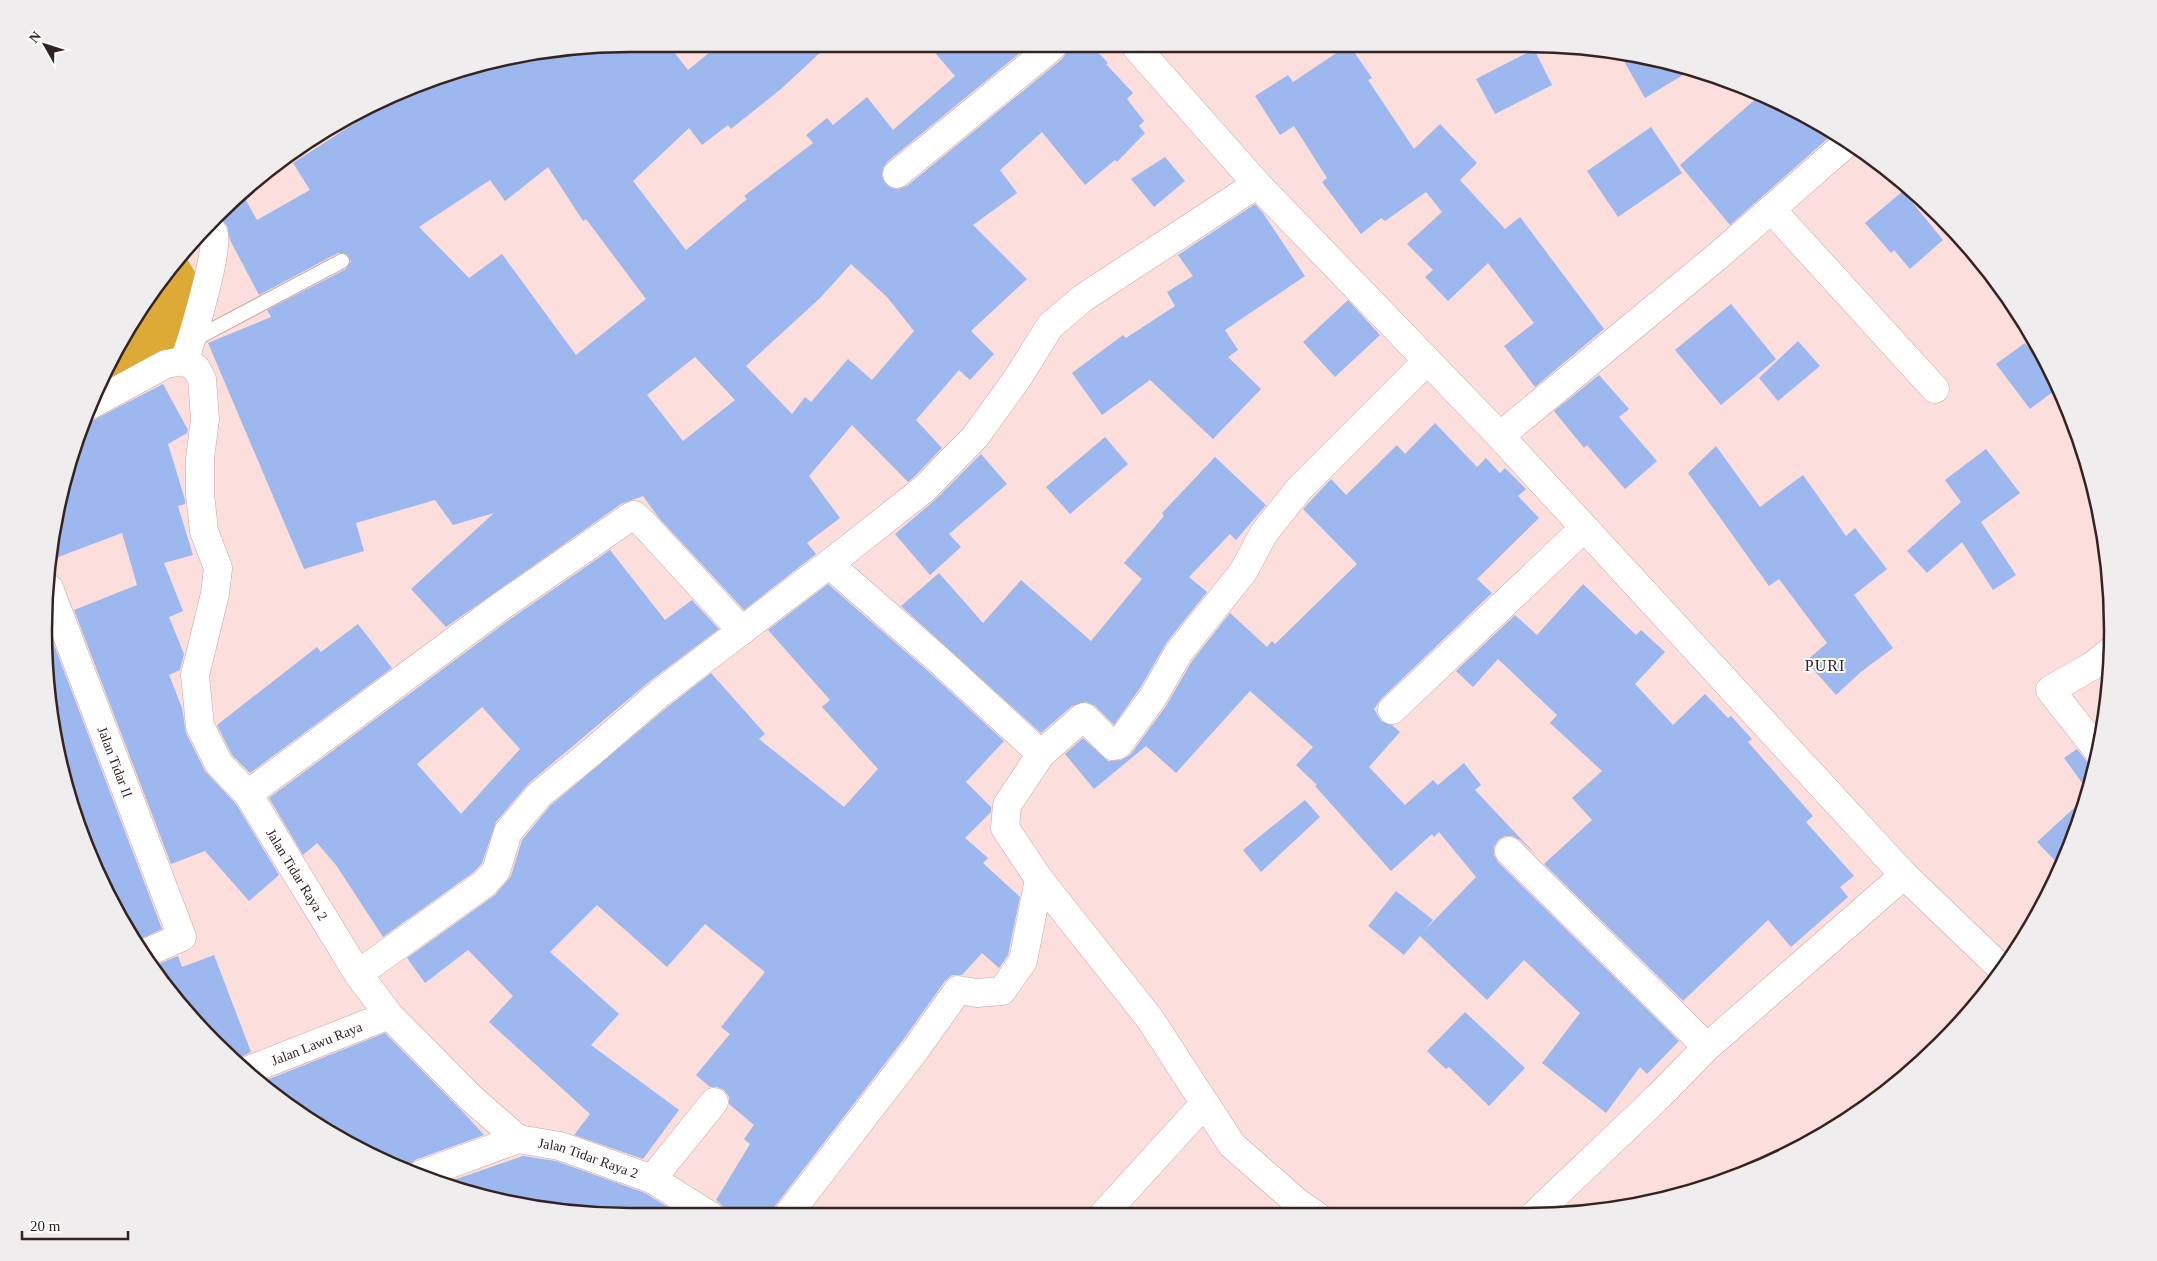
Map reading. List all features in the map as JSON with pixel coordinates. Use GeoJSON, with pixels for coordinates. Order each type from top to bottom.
{"type":"FeatureCollection","features":[{"type":"Feature","properties":{"kind":"street"},"geometry":{"type":"LineString","coordinates":[[897,174],[1046,52]]}},
{"type":"Feature","properties":{"kind":"street"},"geometry":{"type":"LineString","coordinates":[[1140,52],[1257,184],[1500,436],[1904,875],[1998,965]]}},
{"type":"Feature","properties":{"kind":"street"},"geometry":{"type":"LineString","coordinates":[[1500,436],[1719,255],[1842,147]]}},
{"type":"Feature","properties":{"kind":"street"},"geometry":{"type":"LineString","coordinates":[[358,974],[484,884],[496,871],[508,832],[539,795],[660,693],[924,489],[976,437],[1017,379],[1050,326],[1083,298],[1257,184]]}},
{"type":"Feature","properties":{"kind":"street"},"geometry":{"type":"LineString","coordinates":[[1771,208],[1935,389]]}},
{"type":"Feature","properties":{"kind":"street"},"geometry":{"type":"LineString","coordinates":[[101,399],[188,351],[213,253],[214,234],[212,232]]}},
{"type":"Feature","properties":{"kind":"street","name":"Jalan Tidar Raya 2"},"geometry":{"type":"LineString","coordinates":[[188,351],[202,379],[205,419],[200,458],[200,494],[204,531],[218,568],[215,594],[195,675],[200,726],[219,764],[248,794],[358,974],[388,1015],[471,1098],[518,1139],[560,1146],[652,1179],[698,1208]]}},
{"type":"Feature","properties":{"kind":"street"},"geometry":{"type":"LineString","coordinates":[[1305,1208],[1232,1145],[1150,1019],[1039,879],[1005,828],[1007,805],[1041,754],[1082,718],[1084,717],[1113,746],[1118,745],[1153,697],[1179,652],[1243,572],[1264,533],[1299,489],[1427,361]]}},
{"type":"Feature","properties":{"kind":"street"},"geometry":{"type":"LineString","coordinates":[[248,794],[500,607],[634,515],[742,630]]}},
{"type":"Feature","properties":{"kind":"street"},"geometry":{"type":"LineString","coordinates":[[1392,710],[1584,528]]}},
{"type":"Feature","properties":{"kind":"street"},"geometry":{"type":"LineString","coordinates":[[829,564],[939,660],[1041,754]]}},
{"type":"Feature","properties":{"kind":"street","name":"Jalan Tidar II"},"geometry":{"type":"LineString","coordinates":[[54,600],[182,937],[149,951]]}},
{"type":"Feature","properties":{"kind":"street"},"geometry":{"type":"LineString","coordinates":[[2093,744],[2050,690],[2092,666],[2103,657]]}},
{"type":"Feature","properties":{"kind":"street"},"geometry":{"type":"LineString","coordinates":[[1509,852],[1707,1047]]}},
{"type":"Feature","properties":{"kind":"street"},"geometry":{"type":"LineString","coordinates":[[1542,1208],[1659,1096],[1707,1047],[1904,875]]}},
{"type":"Feature","properties":{"kind":"street"},"geometry":{"type":"LineString","coordinates":[[793,1208],[916,1049],[958,990],[977,993],[1002,990],[1023,961],[1039,879]]}},
{"type":"Feature","properties":{"kind":"street","name":"Jalan Lawu Raya"},"geometry":{"type":"LineString","coordinates":[[253,1068],[388,1015]]}},
{"type":"Feature","properties":{"kind":"street"},"geometry":{"type":"LineString","coordinates":[[652,1179],[714,1102]]}},
{"type":"Feature","properties":{"kind":"street"},"geometry":{"type":"LineString","coordinates":[[1109,1208],[1205,1103]]}},
{"type":"Feature","properties":{"kind":"street"},"geometry":{"type":"LineString","coordinates":[[428,1172],[518,1139]]}},
{"type":"Feature","properties":{"kind":"lane"},"geometry":{"type":"LineString","coordinates":[[188,351],[342,261]]}},
{"type":"Feature","properties":{"kind":"shaded area"},"geometry":{"type":"Polygon","coordinates":[[[187,260],[201,282],[178,348],[107,386],[130,341],[150,309],[187,260]]]}},
{"type":"Feature","properties":{"kind":"building"},"geometry":{"type":"Polygon","coordinates":[[[674,52],[688,70],[710,52],[821,52],[781,89],[731,129],[728,125],[702,145],[689,128],[633,181],[686,250],[747,199],[744,196],[813,143],[806,135],[827,118],[833,125],[867,97],[893,130],[955,76],[934,52],[1021,52],[887,162],[883,168],[882,176],[885,183],[891,188],[899,189],[907,186],[1062,59],[1066,52],[1098,52],[1108,63],[1106,64],[1133,93],[1127,99],[1144,121],[1139,126],[1145,133],[1117,162],[1115,160],[1085,185],[1042,132],[1000,170],[1017,193],[973,225],[1027,279],[971,331],[994,354],[970,380],[959,370],[916,420],[942,448],[908,482],[852,425],[809,476],[840,518],[807,543],[816,554],[744,610],[659,518],[643,496],[621,504],[446,627],[411,589],[494,513],[453,525],[435,500],[356,523],[364,551],[304,569],[208,343],[271,317],[267,310],[346,269],[351,261],[347,254],[338,253],[259,295],[230,240],[227,226],[223,221],[246,199],[257,220],[310,190],[293,163],[355,123],[409,96],[481,72],[518,64],[555,57],[593,54],[674,52]],[[548,167],[505,201],[490,180],[419,227],[469,278],[502,254],[576,355],[646,299],[586,219],[583,221],[548,167]],[[851,264],[820,298],[746,366],[792,414],[805,397],[811,402],[848,359],[872,380],[914,331],[887,297],[851,264]],[[695,357],[647,395],[683,441],[735,400],[695,357]]]}},
{"type":"Feature","properties":{"kind":"building"},"geometry":{"type":"Polygon","coordinates":[[[1338,52],[1354,52],[1372,78],[1368,80],[1414,149],[1440,124],[1477,163],[1460,180],[1505,229],[1520,217],[1604,329],[1535,387],[1504,346],[1534,323],[1488,263],[1448,301],[1425,277],[1433,270],[1407,244],[1442,212],[1426,192],[1385,221],[1381,218],[1361,234],[1322,182],[1327,178],[1294,126],[1280,135],[1255,96],[1288,75],[1293,82],[1338,52]]]}},
{"type":"Feature","properties":{"kind":"building"},"geometry":{"type":"Polygon","coordinates":[[[1528,52],[1536,53],[1552,85],[1495,114],[1476,79],[1528,52]]]}},
{"type":"Feature","properties":{"kind":"building"},"geometry":{"type":"Polygon","coordinates":[[[1624,61],[1684,74],[1645,98],[1624,61]]]}},
{"type":"Feature","properties":{"kind":"building"},"geometry":{"type":"Polygon","coordinates":[[[1755,99],[1828,138],[1730,225],[1680,165],[1755,99]]]}},
{"type":"Feature","properties":{"kind":"building"},"geometry":{"type":"Polygon","coordinates":[[[1651,127],[1682,173],[1618,217],[1587,171],[1651,127]]]}},
{"type":"Feature","properties":{"kind":"building"},"geometry":{"type":"Polygon","coordinates":[[[1165,157],[1185,181],[1154,207],[1131,179],[1165,157]]]}},
{"type":"Feature","properties":{"kind":"building"},"geometry":{"type":"Polygon","coordinates":[[[1902,192],[1943,240],[1910,269],[1894,250],[1891,253],[1865,223],[1902,192]]]}},
{"type":"Feature","properties":{"kind":"building"},"geometry":{"type":"Polygon","coordinates":[[[1255,204],[1305,276],[1225,330],[1238,350],[1228,357],[1261,389],[1213,439],[1150,380],[1102,415],[1072,373],[1123,335],[1126,338],[1175,306],[1167,292],[1193,276],[1178,255],[1255,204]]]}},
{"type":"Feature","properties":{"kind":"building"},"geometry":{"type":"Polygon","coordinates":[[[1348,300],[1380,335],[1335,377],[1303,342],[1348,300]]]}},
{"type":"Feature","properties":{"kind":"building"},"geometry":{"type":"Polygon","coordinates":[[[1731,304],[1776,359],[1721,405],[1675,350],[1731,304]]]}},
{"type":"Feature","properties":{"kind":"building"},"geometry":{"type":"Polygon","coordinates":[[[1798,341],[1820,366],[1778,401],[1759,378],[1798,341]]]}},
{"type":"Feature","properties":{"kind":"building"},"geometry":{"type":"Polygon","coordinates":[[[2025,343],[2035,357],[2053,392],[2030,409],[1996,364],[2025,343]]]}},
{"type":"Feature","properties":{"kind":"building"},"geometry":{"type":"Polygon","coordinates":[[[1599,375],[1629,409],[1619,417],[1657,461],[1625,489],[1587,445],[1584,448],[1554,411],[1599,375]]]}},
{"type":"Feature","properties":{"kind":"building"},"geometry":{"type":"Polygon","coordinates":[[[163,384],[188,430],[187,433],[168,444],[185,500],[185,504],[178,506],[193,555],[164,563],[183,611],[169,617],[184,654],[180,670],[169,675],[182,708],[186,733],[205,771],[236,804],[279,875],[249,901],[205,851],[171,864],[74,610],[137,585],[122,533],[57,558],[72,481],[92,421],[163,384]]]}},
{"type":"Feature","properties":{"kind":"building"},"geometry":{"type":"Polygon","coordinates":[[[1435,423],[1477,467],[1486,458],[1500,473],[1505,468],[1526,489],[1518,496],[1539,518],[1477,579],[1492,593],[1381,699],[1374,709],[1381,721],[1392,725],[1400,732],[1369,767],[1405,805],[1433,780],[1438,785],[1464,763],[1481,785],[1475,790],[1538,857],[1520,840],[1512,836],[1505,836],[1498,840],[1494,847],[1494,855],[1498,862],[1679,1041],[1647,1074],[1640,1067],[1606,1113],[1542,1063],[1580,1013],[1524,960],[1487,1000],[1420,936],[1404,955],[1368,926],[1396,891],[1433,920],[1424,931],[1476,877],[1439,832],[1434,837],[1432,834],[1391,871],[1315,786],[1317,785],[1296,765],[1313,747],[1250,691],[1176,773],[1146,746],[1094,789],[1065,754],[1083,738],[1108,761],[1121,760],[1130,755],[1166,706],[1192,661],[1230,613],[1267,647],[1272,641],[1275,644],[1357,564],[1303,509],[1331,479],[1346,495],[1397,445],[1405,454],[1435,423]]]}},
{"type":"Feature","properties":{"kind":"building"},"geometry":{"type":"Polygon","coordinates":[[[1105,437],[1128,464],[1070,514],[1046,487],[1105,437]]]}},
{"type":"Feature","properties":{"kind":"building"},"geometry":{"type":"Polygon","coordinates":[[[1716,446],[1760,507],[1803,475],[1846,536],[1855,528],[1887,569],[1854,595],[1893,648],[1862,671],[1836,695],[1806,661],[1827,643],[1779,579],[1769,586],[1688,473],[1716,446]]]}},
{"type":"Feature","properties":{"kind":"building"},"geometry":{"type":"Polygon","coordinates":[[[1986,449],[2020,493],[1981,522],[2016,575],[1993,590],[1962,542],[1927,573],[1907,551],[1961,502],[1945,480],[1986,449]]]}},
{"type":"Feature","properties":{"kind":"building"},"geometry":{"type":"Polygon","coordinates":[[[981,454],[1007,484],[949,534],[961,547],[930,575],[895,534],[935,500],[981,454]]]}},
{"type":"Feature","properties":{"kind":"building"},"geometry":{"type":"Polygon","coordinates":[[[1215,457],[1266,505],[1236,540],[1230,534],[1189,577],[1207,592],[1167,642],[1140,688],[1114,725],[1095,706],[1086,702],[1072,706],[1041,733],[901,606],[939,573],[983,623],[1021,580],[1091,641],[1142,579],[1124,563],[1164,516],[1162,513],[1215,457]]]}},
{"type":"Feature","properties":{"kind":"building"},"geometry":{"type":"Polygon","coordinates":[[[610,550],[665,620],[692,600],[719,629],[650,681],[529,783],[496,822],[482,863],[474,872],[383,937],[336,865],[317,843],[303,855],[269,798],[509,620],[610,550]],[[482,707],[417,764],[461,814],[520,749],[482,707]]]}},
{"type":"Feature","properties":{"kind":"building"},"geometry":{"type":"Polygon","coordinates":[[[828,584],[929,672],[1004,741],[966,782],[991,807],[991,812],[965,838],[988,858],[983,863],[1020,897],[1008,955],[999,968],[982,953],[962,975],[952,975],[945,981],[903,1040],[774,1208],[725,1208],[716,1200],[750,1144],[744,1139],[754,1125],[729,1104],[729,1097],[724,1090],[710,1087],[696,1075],[730,1034],[721,1027],[765,972],[705,924],[667,967],[597,905],[550,952],[619,1014],[591,1045],[679,1110],[643,1159],[574,1135],[590,1114],[489,1022],[513,996],[468,950],[425,983],[407,958],[495,895],[511,876],[522,840],[550,806],[711,673],[765,734],[759,739],[844,807],[878,769],[822,707],[830,700],[768,630],[828,584]]]}},
{"type":"Feature","properties":{"kind":"building"},"geometry":{"type":"Polygon","coordinates":[[[1583,584],[1636,635],[1641,630],[1665,652],[1635,684],[1673,725],[1705,694],[1728,718],[1731,716],[1752,739],[1748,742],[1813,816],[1806,822],[1854,876],[1840,887],[1848,897],[1791,947],[1768,920],[1683,1001],[1544,864],[1592,820],[1572,798],[1602,771],[1550,723],[1557,715],[1498,659],[1473,687],[1456,671],[1515,615],[1537,635],[1583,584]]]}},
{"type":"Feature","properties":{"kind":"building"},"geometry":{"type":"Polygon","coordinates":[[[358,624],[392,668],[250,773],[232,755],[217,725],[317,647],[321,652],[358,624]]]}},
{"type":"Feature","properties":{"kind":"building"},"geometry":{"type":"Polygon","coordinates":[[[53,641],[162,929],[142,938],[112,886],[96,852],[72,780],[64,743],[57,706],[53,641]]]}},
{"type":"Feature","properties":{"kind":"building"},"geometry":{"type":"Polygon","coordinates":[[[2077,749],[2089,763],[2084,785],[2064,758],[2077,749]]]}},
{"type":"Feature","properties":{"kind":"building"},"geometry":{"type":"Polygon","coordinates":[[[1305,800],[1320,817],[1261,872],[1243,850],[1305,800]]]}},
{"type":"Feature","properties":{"kind":"building"},"geometry":{"type":"Polygon","coordinates":[[[2077,805],[2056,862],[2037,842],[2077,805]]]}},
{"type":"Feature","properties":{"kind":"building"},"geometry":{"type":"Polygon","coordinates":[[[214,955],[251,1052],[241,1057],[196,1012],[159,964],[178,956],[182,967],[214,955]]]}},
{"type":"Feature","properties":{"kind":"building"},"geometry":{"type":"Polygon","coordinates":[[[1465,1012],[1525,1068],[1489,1106],[1449,1067],[1446,1069],[1427,1051],[1465,1012]]]}},
{"type":"Feature","properties":{"kind":"building"},"geometry":{"type":"Polygon","coordinates":[[[385,1033],[484,1135],[415,1160],[410,1165],[341,1131],[309,1111],[267,1080],[385,1033]]]}},
{"type":"Feature","properties":{"kind":"building"},"geometry":{"type":"Polygon","coordinates":[[[523,1156],[556,1161],[645,1193],[669,1208],[593,1207],[555,1204],[481,1189],[453,1180],[523,1156]]]}},
{"type":"Feature","properties":{"kind":"district","name":"PURI"},"geometry":{"type":"Point","coordinates":[1825,665]}}]}
